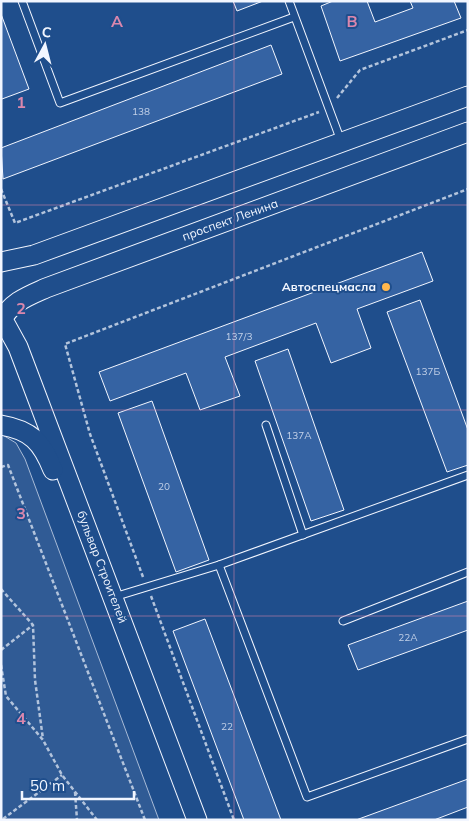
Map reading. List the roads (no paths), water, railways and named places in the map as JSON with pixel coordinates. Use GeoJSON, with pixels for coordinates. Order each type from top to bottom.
{"type":"FeatureCollection","features":[{"type":"Feature","properties":{"kind":"main road"},"geometry":{"type":"LineString","coordinates":[[1,262],[34,255],[342,144],[468,96]]}},
{"type":"Feature","properties":{"kind":"main road","name":"проспект Ленина"},"geometry":{"type":"LineString","coordinates":[[2,318],[21,299],[46,288],[468,132]]}},
{"type":"Feature","properties":{"kind":"main road","name":"бульвар Строителей"},"geometry":{"type":"LineString","coordinates":[[2,318],[18,347],[197,820]]}},
{"type":"Feature","properties":{"kind":"main road","name":"бульвар Строителей"},"geometry":{"type":"LineString","coordinates":[[1,425],[30,433],[46,452],[184,820]]}},
{"type":"Feature","properties":{"kind":"lane"},"geometry":{"type":"LineString","coordinates":[[22,1],[60,103],[294,17]]}},
{"type":"Feature","properties":{"kind":"lane"},"geometry":{"type":"LineString","coordinates":[[289,1],[342,144]]}},
{"type":"Feature","properties":{"kind":"lane"},"geometry":{"type":"LineString","coordinates":[[266,425],[303,535]]}},
{"type":"Feature","properties":{"kind":"lane"},"geometry":{"type":"LineString","coordinates":[[114,598],[219,565],[468,475]]}},
{"type":"Feature","properties":{"kind":"lane"},"geometry":{"type":"LineString","coordinates":[[219,565],[308,797],[468,739]]}},
{"type":"Feature","properties":{"kind":"lane"},"geometry":{"type":"LineString","coordinates":[[343,621],[468,572]]}},
{"type":"Feature","properties":{"kind":"place","name":"Автоспецмасла"},"geometry":{"type":"Point","coordinates":[386,287]}}]}
